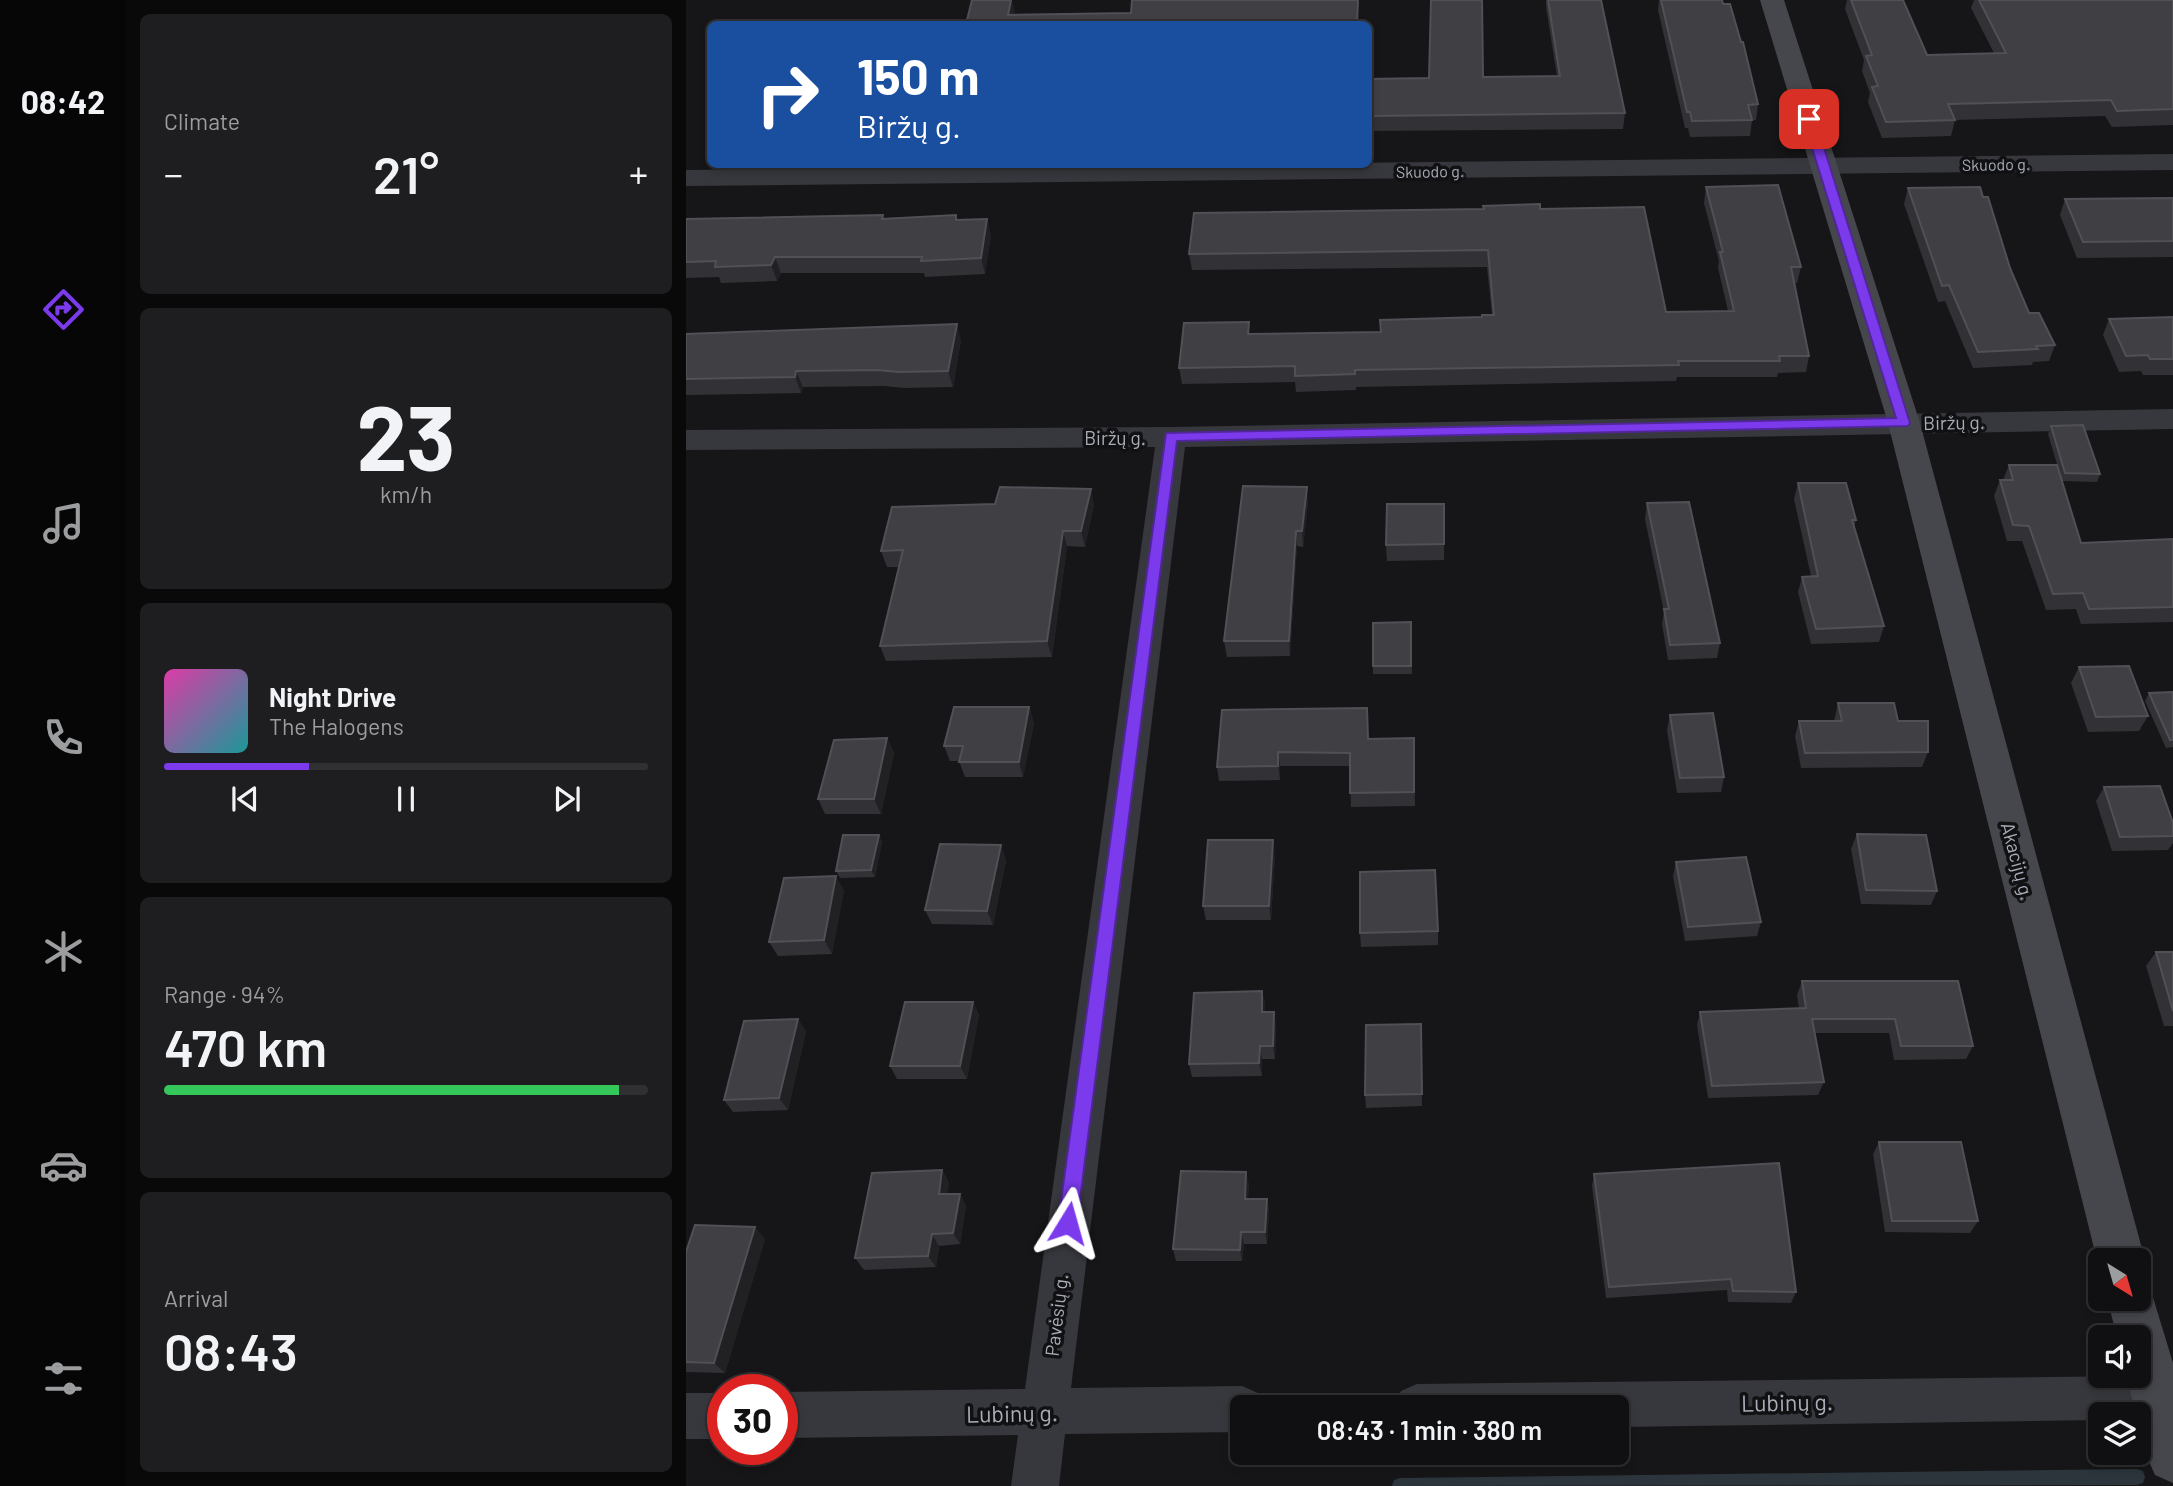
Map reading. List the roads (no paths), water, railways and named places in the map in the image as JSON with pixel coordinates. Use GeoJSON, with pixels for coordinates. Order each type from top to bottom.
{"type":"FeatureCollection","features":[{"type":"Feature","properties":{"kind":"street","name":"Akacijų g."},"geometry":{"type":"LineString","coordinates":[[1772,0],[1904,423],[2118,1248]]}},
{"type":"Feature","properties":{"kind":"street","name":"Skuodo g."},"geometry":{"type":"LineString","coordinates":[[686,178],[2173,162]]}},
{"type":"Feature","properties":{"kind":"street","name":"Biržų g."},"geometry":{"type":"LineString","coordinates":[[686,440],[1171,437],[2173,419]]}},
{"type":"Feature","properties":{"kind":"street","name":"Pavėsių g."},"geometry":{"type":"LineString","coordinates":[[1039,1448],[1171,437]]}},
{"type":"Feature","properties":{"kind":"street"},"geometry":{"type":"LineString","coordinates":[[2134,1311],[2173,1457]]}},
{"type":"Feature","properties":{"kind":"street","name":"Lubinų g."},"geometry":{"type":"LineString","coordinates":[[1629,1404],[2157,1396]]}},
{"type":"Feature","properties":{"kind":"street","name":"Lubinų g."},"geometry":{"type":"LineString","coordinates":[[798,1417],[1039,1448],[1230,1411]]}},
{"type":"Feature","properties":{"kind":"street"},"geometry":{"type":"LineString","coordinates":[[686,1416],[707,1416]]}},
{"type":"Feature","properties":{"kind":"waterway"},"geometry":{"type":"LineString","coordinates":[[1400,1486],[2137,1477]]}}]}
